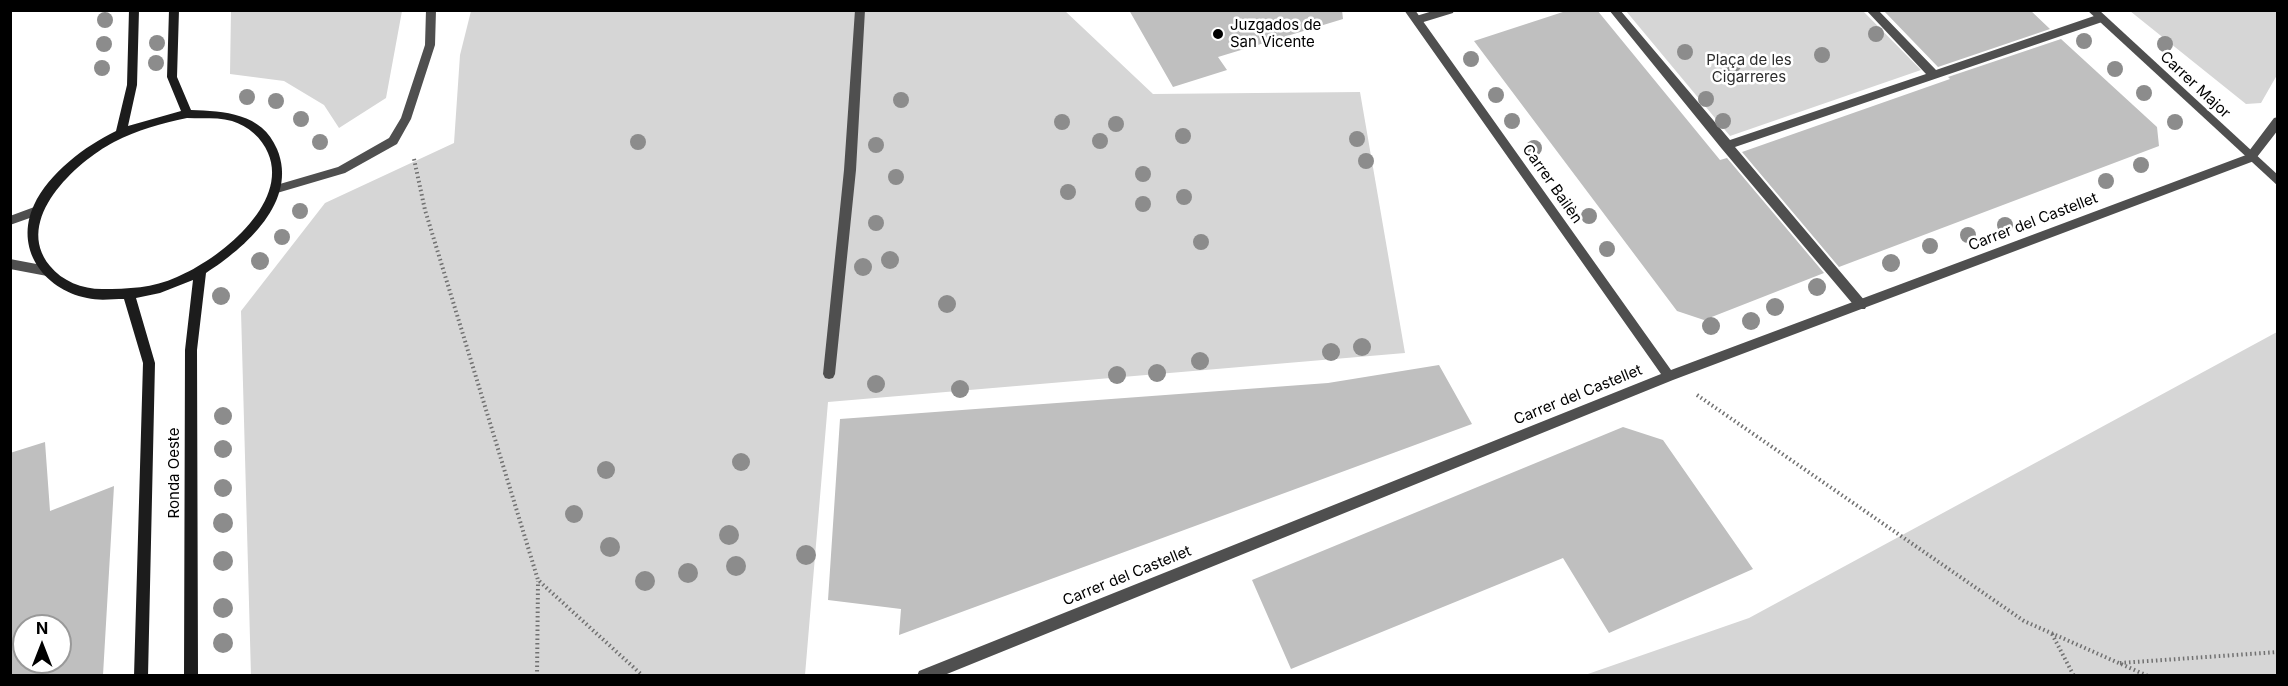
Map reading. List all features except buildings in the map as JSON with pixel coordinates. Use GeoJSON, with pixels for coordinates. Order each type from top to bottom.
{"type":"FeatureCollection","features":[{"type":"Feature","properties":{"kind":"main road"},"geometry":{"type":"LineString","coordinates":[[121,133],[132,85],[134,10]]}},
{"type":"Feature","properties":{"kind":"main road"},"geometry":{"type":"LineString","coordinates":[[174,10],[172,77],[187,114]]}},
{"type":"Feature","properties":{"kind":"main road"},"geometry":{"type":"LineString","coordinates":[[187,114],[229,116],[261,131],[278,156],[277,189],[250,234],[200,271],[165,286],[129,295],[87,293],[55,281],[37,258],[33,236],[37,211],[62,176],[89,152],[121,133],[154,120],[187,114]]}},
{"type":"Feature","properties":{"kind":"main road","name":"Ronda Oeste"},"geometry":{"type":"LineString","coordinates":[[191,675],[190,350],[200,271]]}},
{"type":"Feature","properties":{"kind":"main road","name":"Ronda Oeste"},"geometry":{"type":"LineString","coordinates":[[129,295],[149,363],[141,675]]}},
{"type":"Feature","properties":{"kind":"street"},"geometry":{"type":"LineString","coordinates":[[277,189],[341,170],[393,141],[406,119],[430,45],[431,10]]}},
{"type":"Feature","properties":{"kind":"street"},"geometry":{"type":"LineString","coordinates":[[829,374],[849,170],[860,10]]}},
{"type":"Feature","properties":{"kind":"street","name":"Carrer Bailèn"},"geometry":{"type":"LineString","coordinates":[[1408,10],[1669,376]]}},
{"type":"Feature","properties":{"kind":"street"},"geometry":{"type":"LineString","coordinates":[[1417,20],[1449,10]]}},
{"type":"Feature","properties":{"kind":"street"},"geometry":{"type":"LineString","coordinates":[[1614,10],[1861,305]]}},
{"type":"Feature","properties":{"kind":"street"},"geometry":{"type":"LineString","coordinates":[[1871,10],[1933,74]]}},
{"type":"Feature","properties":{"kind":"street","name":"Carrer Major"},"geometry":{"type":"LineString","coordinates":[[2092,10],[2277,182]]}},
{"type":"Feature","properties":{"kind":"street"},"geometry":{"type":"LineString","coordinates":[[1726,146],[2101,18]]}},
{"type":"Feature","properties":{"kind":"street"},"geometry":{"type":"LineString","coordinates":[[2250,158],[2277,121]]}},
{"type":"Feature","properties":{"kind":"street","name":"Carrer del Castellet"},"geometry":{"type":"LineString","coordinates":[[924,675],[1669,376],[2250,158]]}},
{"type":"Feature","properties":{"kind":"street"},"geometry":{"type":"LineString","coordinates":[[10,221],[37,211]]}},
{"type":"Feature","properties":{"kind":"street"},"geometry":{"type":"LineString","coordinates":[[10,264],[47,271]]}},
{"type":"Feature","properties":{"kind":"path"},"geometry":{"type":"LineString","coordinates":[[406,119],[425,210],[538,580],[537,675]]}},
{"type":"Feature","properties":{"kind":"path"},"geometry":{"type":"LineString","coordinates":[[1669,376],[2024,621],[2148,675]]}},
{"type":"Feature","properties":{"kind":"path"},"geometry":{"type":"LineString","coordinates":[[538,580],[643,675]]}},
{"type":"Feature","properties":{"kind":"path"},"geometry":{"type":"LineString","coordinates":[[2051,633],[2074,675]]}},
{"type":"Feature","properties":{"kind":"path"},"geometry":{"type":"LineString","coordinates":[[2119,663],[2277,652]]}},
{"type":"Feature","properties":{"kind":"green space"},"geometry":{"type":"Polygon","coordinates":[[[1064,10],[1153,94],[1360,92],[1405,353],[828,402],[805,675],[251,676],[241,311],[325,203],[454,143],[460,55],[471,11],[1064,10]]]}},
{"type":"Feature","properties":{"kind":"green space"},"geometry":{"type":"Polygon","coordinates":[[[231,11],[402,11],[386,98],[339,128],[324,105],[284,81],[230,74],[231,11]]]}},
{"type":"Feature","properties":{"kind":"green space","name":"Plaça de les Cigarreres"},"geometry":{"type":"Polygon","coordinates":[[[1626,11],[1863,11],[1921,70],[1730,136],[1626,11]]]}},
{"type":"Feature","properties":{"kind":"green space"},"geometry":{"type":"Polygon","coordinates":[[[2130,11],[2277,11],[2277,75],[2261,103],[2246,104],[2130,11]]]}},
{"type":"Feature","properties":{"kind":"green space"},"geometry":{"type":"Polygon","coordinates":[[[2277,332],[2277,675],[1585,675],[1749,618],[2277,332]]]}},
{"type":"Feature","properties":{"kind":"place","name":"Juzgados de San Vicente"},"geometry":{"type":"Point","coordinates":[1218,34]}}]}
